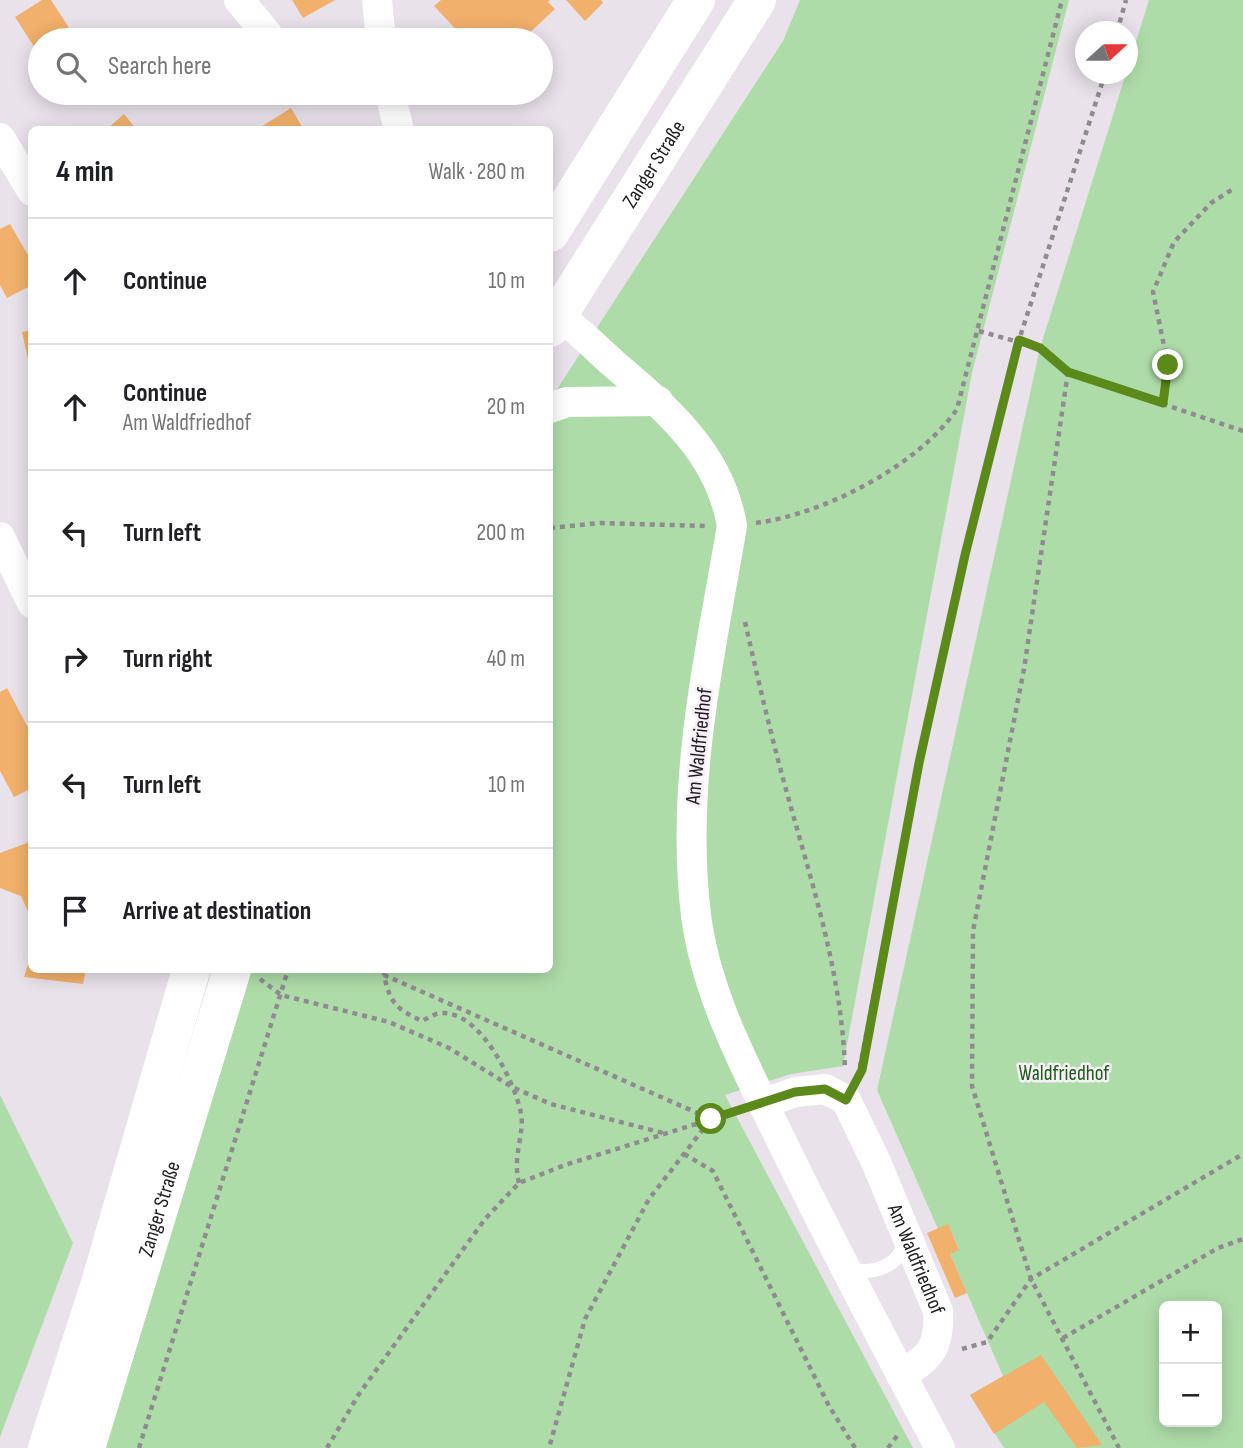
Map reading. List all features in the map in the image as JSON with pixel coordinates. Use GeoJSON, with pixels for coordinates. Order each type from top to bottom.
{"type":"FeatureCollection","features":[{"type":"Feature","properties":{"kind":"street"},"geometry":{"type":"LineString","coordinates":[[239,0],[262,28]]}},
{"type":"Feature","properties":{"kind":"street"},"geometry":{"type":"LineString","coordinates":[[377,0],[380,28]]}},
{"type":"Feature","properties":{"kind":"street"},"geometry":{"type":"LineString","coordinates":[[553,228],[696,0]]}},
{"type":"Feature","properties":{"kind":"street","name":"Zanger Straße"},"geometry":{"type":"LineString","coordinates":[[553,315],[757,0]]}},
{"type":"Feature","properties":{"kind":"street"},"geometry":{"type":"LineString","coordinates":[[393,105],[398,126]]}},
{"type":"Feature","properties":{"kind":"street"},"geometry":{"type":"LineString","coordinates":[[0,138],[28,184]]}},
{"type":"Feature","properties":{"kind":"street"},"geometry":{"type":"LineString","coordinates":[[553,199],[592,167]]}},
{"type":"Feature","properties":{"kind":"street","name":"Am Waldfriedhof"},"geometry":{"type":"LineString","coordinates":[[553,318],[657,401],[689,432],[712,467],[728,500],[732,526],[693,758],[691,828],[696,916],[717,1001],[763,1104],[844,1268],[940,1448]]}},
{"type":"Feature","properties":{"kind":"street"},"geometry":{"type":"LineString","coordinates":[[553,407],[567,402],[657,401]]}},
{"type":"Feature","properties":{"kind":"street"},"geometry":{"type":"LineString","coordinates":[[0,537],[28,595]]}},
{"type":"Feature","properties":{"kind":"street","name":"Zanger Straße"},"geometry":{"type":"LineString","coordinates":[[47,1448],[101,1280],[190,973]]}},
{"type":"Feature","properties":{"kind":"street","name":"Zanger Straße"},"geometry":{"type":"LineString","coordinates":[[86,1448],[246,974]]}},
{"type":"Feature","properties":{"kind":"street"},"geometry":{"type":"LineString","coordinates":[[763,1104],[795,1092],[825,1089],[846,1100]]}},
{"type":"Feature","properties":{"kind":"street","name":"Am Waldfriedhof"},"geometry":{"type":"LineString","coordinates":[[846,1100],[876,1162],[938,1311],[939,1332],[928,1358]]}},
{"type":"Feature","properties":{"kind":"street"},"geometry":{"type":"LineString","coordinates":[[901,1375],[928,1358]]}},
{"type":"Feature","properties":{"kind":"lane"},"geometry":{"type":"LineString","coordinates":[[844,1268],[864,1273],[887,1267],[902,1253],[906,1235]]}},
{"type":"Feature","properties":{"kind":"path"},"geometry":{"type":"LineString","coordinates":[[553,528],[600,523],[732,526],[802,514],[834,500],[902,462],[946,426],[957,410],[979,331],[1062,0]]}},
{"type":"Feature","properties":{"kind":"path"},"geometry":{"type":"LineString","coordinates":[[1120,21],[1126,0]]}},
{"type":"Feature","properties":{"kind":"path"},"geometry":{"type":"LineString","coordinates":[[846,1100],[862,1070],[919,763],[965,555],[1019,340],[1102,84]]}},
{"type":"Feature","properties":{"kind":"path"},"geometry":{"type":"LineString","coordinates":[[1163,403],[1168,365],[1153,292],[1174,242],[1211,203],[1233,189]]}},
{"type":"Feature","properties":{"kind":"path"},"geometry":{"type":"LineString","coordinates":[[979,331],[1040,348],[1068,372],[1243,431]]}},
{"type":"Feature","properties":{"kind":"path"},"geometry":{"type":"LineString","coordinates":[[1068,372],[1024,669],[972,931],[972,1086],[1031,1279],[1119,1448]]}},
{"type":"Feature","properties":{"kind":"path"},"geometry":{"type":"LineString","coordinates":[[744,619],[780,771],[831,949],[844,1036],[846,1100]]}},
{"type":"Feature","properties":{"kind":"path"},"geometry":{"type":"LineString","coordinates":[[139,1448],[287,973]]}},
{"type":"Feature","properties":{"kind":"path"},"geometry":{"type":"LineString","coordinates":[[246,974],[281,995],[389,1022],[449,1048],[512,1087],[551,1104],[665,1134]]}},
{"type":"Feature","properties":{"kind":"path"},"geometry":{"type":"LineString","coordinates":[[519,1183],[514,1164],[522,1116],[506,1068],[475,1028],[449,1013],[438,1013],[422,1021],[400,1011],[389,995],[384,975],[711,1119]]}},
{"type":"Feature","properties":{"kind":"path"},"geometry":{"type":"LineString","coordinates":[[327,1448],[359,1394],[469,1241],[519,1183],[763,1104]]}},
{"type":"Feature","properties":{"kind":"path"},"geometry":{"type":"LineString","coordinates":[[550,1448],[585,1319],[649,1199],[711,1119]]}},
{"type":"Feature","properties":{"kind":"path"},"geometry":{"type":"LineString","coordinates":[[684,1154],[713,1171],[830,1406],[855,1448]]}},
{"type":"Feature","properties":{"kind":"path"},"geometry":{"type":"LineString","coordinates":[[928,1358],[987,1342],[1031,1279],[1243,1154]]}},
{"type":"Feature","properties":{"kind":"path"},"geometry":{"type":"LineString","coordinates":[[1063,1338],[1218,1248],[1243,1239]]}},
{"type":"Feature","properties":{"kind":"green space"},"geometry":{"type":"Polygon","coordinates":[[[800,0],[1069,0],[972,373],[843,1066],[791,1074],[725,1095],[913,1448],[100,1448],[249,973],[553,973],[553,395],[783,41],[800,0]]]}},
{"type":"Feature","properties":{"kind":"green space","name":"Waldfriedhof"},"geometry":{"type":"Polygon","coordinates":[[[1149,0],[1243,0],[1243,1448],[1004,1448],[970,1395],[1003,1376],[950,1254],[959,1249],[948,1225],[938,1229],[877,1090],[1040,348],[1123,84],[1138,84],[1138,35],[1149,0]]]}},
{"type":"Feature","properties":{"kind":"green space"},"geometry":{"type":"Polygon","coordinates":[[[0,1095],[73,1243],[0,1437],[0,1095]]]}},
{"type":"Feature","properties":{"kind":"building"},"geometry":{"type":"Polygon","coordinates":[[[42,0],[51,0],[69,28],[28,28],[28,37],[15,17],[42,0]]]}},
{"type":"Feature","properties":{"kind":"building"},"geometry":{"type":"Polygon","coordinates":[[[292,0],[335,0],[303,18],[292,0]]]}},
{"type":"Feature","properties":{"kind":"building"},"geometry":{"type":"Polygon","coordinates":[[[441,0],[550,0],[548,2],[555,9],[535,28],[455,28],[434,6],[441,0]]]}},
{"type":"Feature","properties":{"kind":"building"},"geometry":{"type":"Polygon","coordinates":[[[566,0],[601,0],[603,3],[585,21],[566,0]]]}},
{"type":"Feature","properties":{"kind":"building"},"geometry":{"type":"Polygon","coordinates":[[[291,108],[302,126],[262,126],[291,108]]]}},
{"type":"Feature","properties":{"kind":"building"},"geometry":{"type":"Polygon","coordinates":[[[124,114],[134,126],[110,126],[124,114]]]}},
{"type":"Feature","properties":{"kind":"building"},"geometry":{"type":"Polygon","coordinates":[[[10,224],[28,255],[28,287],[7,298],[0,285],[0,229],[10,224]]]}},
{"type":"Feature","properties":{"kind":"building"},"geometry":{"type":"Polygon","coordinates":[[[28,331],[28,359],[22,332],[28,331]]]}},
{"type":"Feature","properties":{"kind":"building"},"geometry":{"type":"Polygon","coordinates":[[[7,688],[28,727],[28,790],[14,797],[0,771],[0,692],[7,688]]]}},
{"type":"Feature","properties":{"kind":"building"},"geometry":{"type":"Polygon","coordinates":[[[28,842],[28,911],[21,896],[0,888],[0,853],[28,842]]]}},
{"type":"Feature","properties":{"kind":"building"},"geometry":{"type":"Polygon","coordinates":[[[28,964],[28,973],[85,973],[83,984],[24,977],[28,964]]]}},
{"type":"Feature","properties":{"kind":"building"},"geometry":{"type":"Polygon","coordinates":[[[948,1224],[959,1250],[950,1254],[967,1293],[955,1298],[927,1233],[948,1224]]]}},
{"type":"Feature","properties":{"kind":"building"},"geometry":{"type":"Polygon","coordinates":[[[1041,1355],[1102,1445],[1077,1448],[1044,1402],[994,1434],[970,1395],[1041,1355]]]}},
{"type":"Feature","properties":{"kind":"route"},"geometry":{"type":"LineString","coordinates":[[711,1119],[795,1092],[825,1089],[846,1100],[862,1070],[919,763],[965,555],[1019,340],[1040,348],[1068,372],[1163,403],[1168,365]]}}]}
